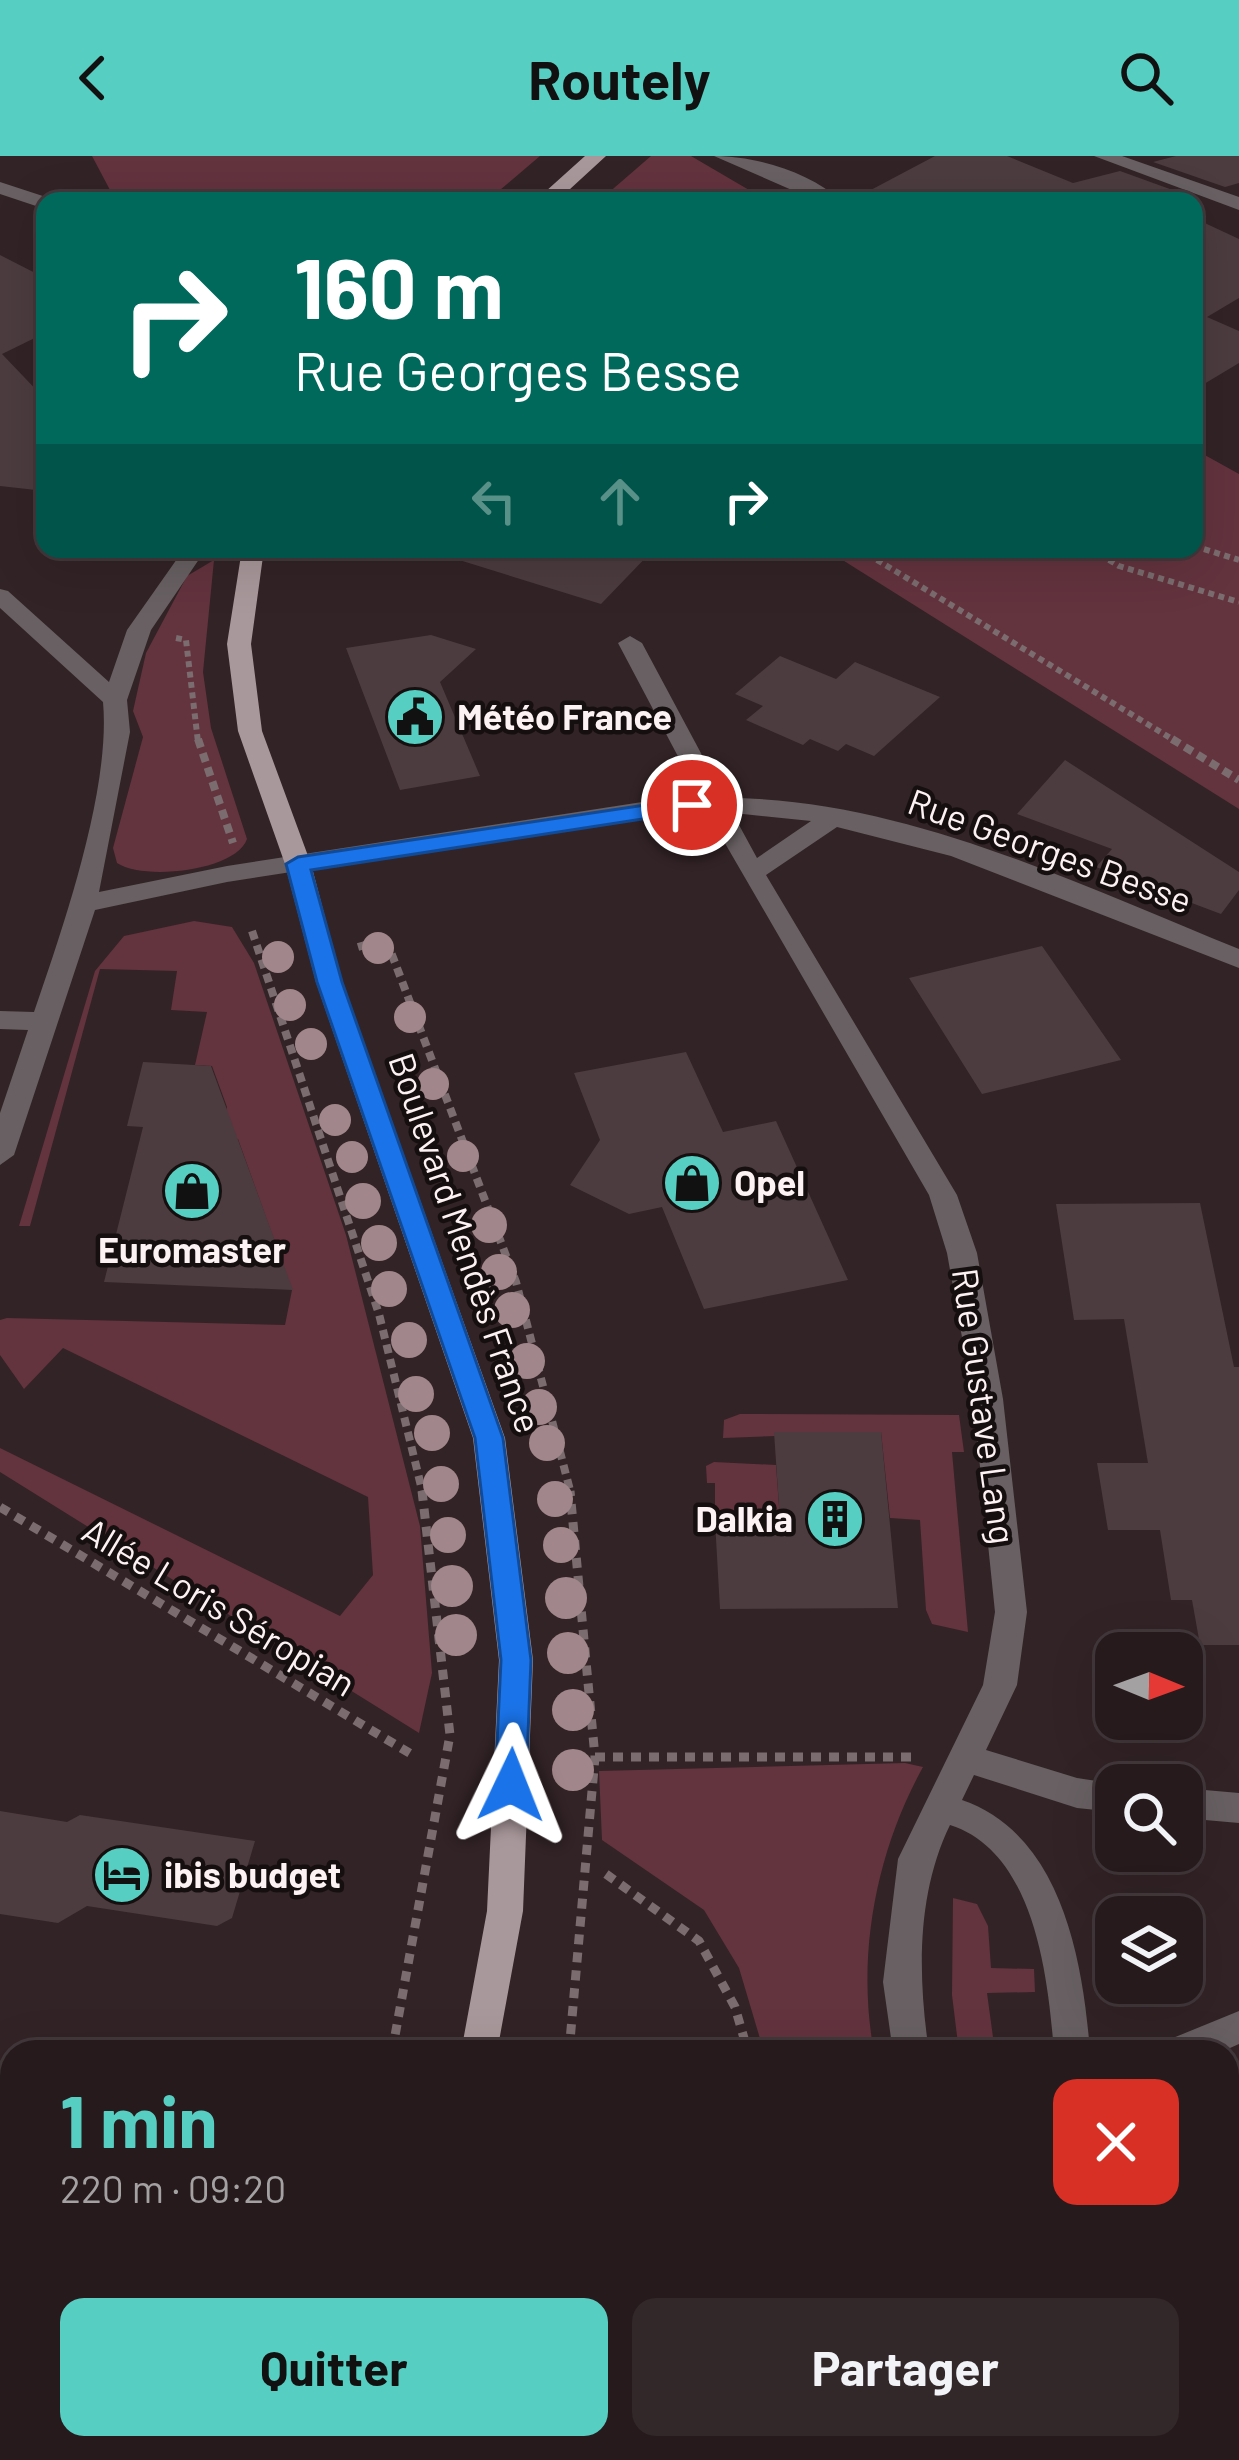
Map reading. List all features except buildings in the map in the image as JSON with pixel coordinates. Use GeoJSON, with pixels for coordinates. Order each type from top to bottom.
{"type":"FeatureCollection","features":[{"type":"Feature","properties":{"kind":"main road"},"geometry":{"type":"LineString","coordinates":[[555,192],[596,156]]}},
{"type":"Feature","properties":{"kind":"main road","name":"Boulevard Mendès France"},"geometry":{"type":"LineString","coordinates":[[252,558],[239,644],[250,731],[298,864],[329,982],[489,1438],[516,1660],[505,1911],[481,2040]]}},
{"type":"Feature","properties":{"kind":"street"},"geometry":{"type":"LineString","coordinates":[[724,156],[814,192]]}},
{"type":"Feature","properties":{"kind":"street"},"geometry":{"type":"LineString","coordinates":[[1104,156],[1239,204]]}},
{"type":"Feature","properties":{"kind":"street"},"geometry":{"type":"LineString","coordinates":[[0,188],[36,199]]}},
{"type":"Feature","properties":{"kind":"street"},"geometry":{"type":"LineString","coordinates":[[0,1155],[84,904],[118,732],[116,700],[140,630],[189,558]]}},
{"type":"Feature","properties":{"kind":"street"},"geometry":{"type":"LineString","coordinates":[[0,596],[116,700]]}},
{"type":"Feature","properties":{"kind":"street","name":"Rue Gustave Lang"},"geometry":{"type":"LineString","coordinates":[[630,643],[752,873],[943,1195],[962,1253],[988,1399],[1010,1612],[1000,1685],[916,1859],[901,1982],[909,2040]]}},
{"type":"Feature","properties":{"kind":"street","name":"Rue Georges Besse"},"geometry":{"type":"LineString","coordinates":[[84,904],[132,890],[668,806],[716,803],[833,818],[929,837],[1239,959]]}},
{"type":"Feature","properties":{"kind":"street"},"geometry":{"type":"LineString","coordinates":[[752,873],[833,818]]}},
{"type":"Feature","properties":{"kind":"street"},"geometry":{"type":"LineString","coordinates":[[0,1020],[43,1021]]}},
{"type":"Feature","properties":{"kind":"street"},"geometry":{"type":"LineString","coordinates":[[963,1756],[1095,1795]]}},
{"type":"Feature","properties":{"kind":"street"},"geometry":{"type":"LineString","coordinates":[[1203,1805],[1239,1808]]}},
{"type":"Feature","properties":{"kind":"street"},"geometry":{"type":"LineString","coordinates":[[939,1807],[988,1826],[1018,1856],[1040,1901],[1070,2006],[1071,2040]]}},
{"type":"Feature","properties":{"kind":"street"},"geometry":{"type":"LineString","coordinates":[[1209,2040],[1239,2027]]}},
{"type":"Feature","properties":{"kind":"path"},"geometry":{"type":"LineString","coordinates":[[1203,549],[1239,560]]}},
{"type":"Feature","properties":{"kind":"path"},"geometry":{"type":"LineString","coordinates":[[874,558],[1239,780]]}},
{"type":"Feature","properties":{"kind":"path"},"geometry":{"type":"LineString","coordinates":[[1106,558],[1239,602]]}},
{"type":"Feature","properties":{"kind":"path"},"geometry":{"type":"LineString","coordinates":[[140,630],[186,640],[198,742],[236,850]]}},
{"type":"Feature","properties":{"kind":"path"},"geometry":{"type":"LineString","coordinates":[[195,790],[214,788]]}},
{"type":"Feature","properties":{"kind":"path"},"geometry":{"type":"LineString","coordinates":[[252,931],[379,1314],[428,1517],[451,1735],[394,2040]]}},
{"type":"Feature","properties":{"kind":"path","name":"Allée Loris Séropian"},"geometry":{"type":"LineString","coordinates":[[0,1507],[410,1754]]}},
{"type":"Feature","properties":{"kind":"path"},"geometry":{"type":"LineString","coordinates":[[596,1757],[963,1756]]}},
{"type":"Feature","properties":{"kind":"path"},"geometry":{"type":"LineString","coordinates":[[606,1874],[699,1941],[735,2007],[745,2040]]}},
{"type":"Feature","properties":{"kind":"shaded area"},"geometry":{"type":"Polygon","coordinates":[[[92,156],[540,156],[498,192],[110,190],[92,156]]]}},
{"type":"Feature","properties":{"kind":"shaded area"},"geometry":{"type":"Polygon","coordinates":[[[651,156],[691,156],[753,192],[609,192],[651,156]]]}},
{"type":"Feature","properties":{"kind":"shaded area"},"geometry":{"type":"Polygon","coordinates":[[[1203,454],[1239,474],[1239,809],[839,558],[1203,558],[1203,454]]]}},
{"type":"Feature","properties":{"kind":"shaded area"},"geometry":{"type":"Polygon","coordinates":[[[214,560],[203,672],[211,728],[247,839],[226,859],[188,870],[130,868],[117,863],[113,848],[143,737],[133,711],[146,653],[187,576],[214,560]]]}},
{"type":"Feature","properties":{"kind":"shaded area"},"geometry":{"type":"Polygon","coordinates":[[[194,921],[232,927],[254,963],[346,1235],[420,1526],[432,1673],[419,1733],[0,1472],[0,1448],[340,1616],[373,1575],[368,1497],[63,1348],[24,1389],[0,1355],[0,1320],[7,1318],[285,1325],[292,1290],[238,1139],[220,1137],[227,1107],[212,1066],[195,1065],[207,1012],[171,1010],[177,971],[100,969],[30,1226],[19,1226],[95,971],[124,936],[194,921]]]}},
{"type":"Feature","properties":{"kind":"shaded area"},"geometry":{"type":"Polygon","coordinates":[[[740,1414],[959,1415],[964,1452],[952,1452],[968,1632],[932,1624],[926,1610],[920,1520],[890,1518],[881,1432],[723,1438],[724,1420],[740,1414]]]}},
{"type":"Feature","properties":{"kind":"shaded area"},"geometry":{"type":"Polygon","coordinates":[[[714,1462],[776,1465],[780,1520],[715,1521],[715,1483],[707,1483],[706,1466],[714,1462]]]}},
{"type":"Feature","properties":{"kind":"shaded area"},"geometry":{"type":"Polygon","coordinates":[[[905,1763],[923,1767],[893,1834],[874,1905],[867,1979],[872,2040],[760,2040],[739,1968],[704,1910],[602,1840],[599,1771],[905,1763]]]}},
{"type":"Feature","properties":{"kind":"shaded area"},"geometry":{"type":"Polygon","coordinates":[[[953,1898],[977,1904],[988,1926],[991,1968],[1034,1969],[1035,1992],[987,1993],[993,2040],[958,2040],[952,1995],[953,1898]]]}},
{"type":"Feature","properties":{"kind":"place","name":"Météo France"},"geometry":{"type":"Point","coordinates":[415,717]}},
{"type":"Feature","properties":{"kind":"place","name":"Opel"},"geometry":{"type":"Point","coordinates":[692,1183]}},
{"type":"Feature","properties":{"kind":"place","name":"Euromaster"},"geometry":{"type":"Point","coordinates":[192,1191]}},
{"type":"Feature","properties":{"kind":"place","name":"Dalkia"},"geometry":{"type":"Point","coordinates":[835,1519]}},
{"type":"Feature","properties":{"kind":"place","name":"ibis budget"},"geometry":{"type":"Point","coordinates":[122,1875]}},
{"type":"Feature","properties":{"kind":"route"},"geometry":{"type":"LineString","coordinates":[[511,1785],[516,1660],[489,1438],[329,982],[298,864],[692,805]]}}]}
